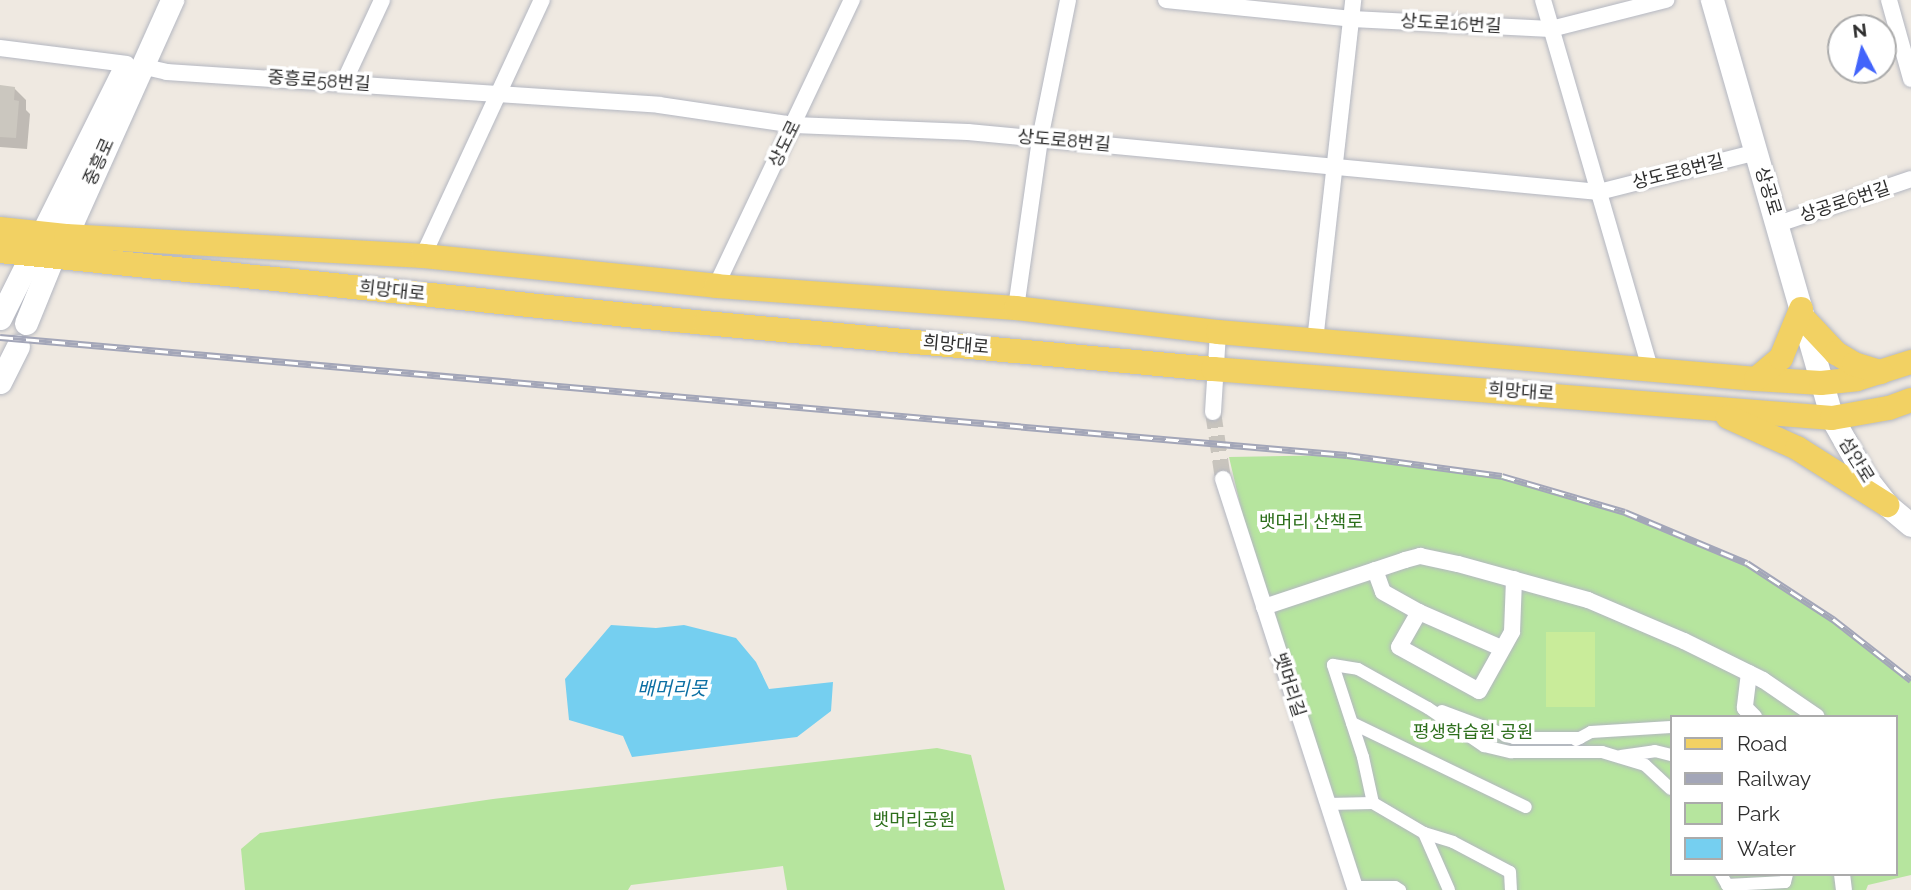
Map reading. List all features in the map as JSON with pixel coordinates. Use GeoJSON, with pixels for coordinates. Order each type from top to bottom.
{"type":"FeatureCollection","features":[{"type":"Feature","properties":{"kind":"main road","name":"중흥로"},"geometry":{"type":"LineString","coordinates":[[0,318],[41,257],[66,236],[158,0]]}},
{"type":"Feature","properties":{"kind":"main road","name":"중흥로"},"geometry":{"type":"LineString","coordinates":[[26,324],[41,257],[41,232],[172,0]]}},
{"type":"Feature","properties":{"kind":"main road","name":"상공로"},"geometry":{"type":"LineString","coordinates":[[1712,0],[1778,224],[1821,383]]}},
{"type":"Feature","properties":{"kind":"main road","name":"희망대로"},"geometry":{"type":"LineString","coordinates":[[0,229],[66,236],[423,256],[716,286],[1016,308],[1218,332],[1756,379],[1821,383],[1857,379],[1911,362]]}},
{"type":"Feature","properties":{"kind":"main road","name":"희망대로"},"geometry":{"type":"LineString","coordinates":[[0,251],[1213,369],[1832,418],[1889,408],[1911,400]]}},
{"type":"Feature","properties":{"kind":"main road"},"geometry":{"type":"LineString","coordinates":[[1756,379],[1781,359],[1803,314],[1836,353],[1854,364],[1882,372]]}},
{"type":"Feature","properties":{"kind":"main road"},"geometry":{"type":"LineString","coordinates":[[0,382],[18,346]]}},
{"type":"Feature","properties":{"kind":"main road","name":"섬안로"},"geometry":{"type":"LineString","coordinates":[[1821,383],[1832,418],[1854,460],[1887,505],[1911,525]]}},
{"type":"Feature","properties":{"kind":"main road"},"geometry":{"type":"LineString","coordinates":[[1698,406],[1785,442],[1887,505]]}},
{"type":"Feature","properties":{"kind":"street"},"geometry":{"type":"LineString","coordinates":[[344,82],[382,0]]}},
{"type":"Feature","properties":{"kind":"street"},"geometry":{"type":"LineString","coordinates":[[423,256],[542,0]]}},
{"type":"Feature","properties":{"kind":"street","name":"상도로"},"geometry":{"type":"LineString","coordinates":[[716,286],[852,0]]}},
{"type":"Feature","properties":{"kind":"street"},"geometry":{"type":"LineString","coordinates":[[1016,308],[1040,139],[1068,0]]}},
{"type":"Feature","properties":{"kind":"street","name":"상도로16번길"},"geometry":{"type":"LineString","coordinates":[[1166,0],[1352,19],[1550,29],[1666,0]]}},
{"type":"Feature","properties":{"kind":"street"},"geometry":{"type":"LineString","coordinates":[[1315,341],[1353,0]]}},
{"type":"Feature","properties":{"kind":"street"},"geometry":{"type":"LineString","coordinates":[[1543,0],[1651,371]]}},
{"type":"Feature","properties":{"kind":"street"},"geometry":{"type":"LineString","coordinates":[[1889,0],[1908,60],[1911,79]]}},
{"type":"Feature","properties":{"kind":"street","name":"중흥로58번길"},"geometry":{"type":"LineString","coordinates":[[0,48],[134,65],[167,72],[659,105],[794,125]]}},
{"type":"Feature","properties":{"kind":"street","name":"상도로8번길"},"geometry":{"type":"LineString","coordinates":[[794,125],[968,132],[1333,164],[1599,192],[1757,152]]}},
{"type":"Feature","properties":{"kind":"street","name":"상공로6번길"},"geometry":{"type":"LineString","coordinates":[[1778,224],[1911,179]]}},
{"type":"Feature","properties":{"kind":"street"},"geometry":{"type":"LineString","coordinates":[[1213,412],[1213,369],[1218,332]]}},
{"type":"Feature","properties":{"kind":"street","name":"뱃머리길"},"geometry":{"type":"LineString","coordinates":[[1223,480],[1356,889]]}},
{"type":"Feature","properties":{"kind":"street"},"geometry":{"type":"LineString","coordinates":[[1264,607],[1420,556],[1588,600],[1749,673],[1814,715]]}},
{"type":"Feature","properties":{"kind":"street"},"geometry":{"type":"LineString","coordinates":[[1376,570],[1384,592],[1419,612],[1501,648]]}},
{"type":"Feature","properties":{"kind":"street"},"geometry":{"type":"LineString","coordinates":[[1419,612],[1399,647],[1479,691],[1512,632],[1514,579]]}},
{"type":"Feature","properties":{"kind":"street"},"geometry":{"type":"LineString","coordinates":[[1373,803],[1352,723],[1333,665],[1358,669],[1428,708],[1483,746],[1511,752],[1602,752],[1645,765],[1670,788]]}},
{"type":"Feature","properties":{"kind":"street"},"geometry":{"type":"LineString","coordinates":[[1749,673],[1745,709],[1752,715]]}},
{"type":"Feature","properties":{"kind":"street"},"geometry":{"type":"LineString","coordinates":[[1428,708],[1514,738],[1580,738]]}},
{"type":"Feature","properties":{"kind":"street"},"geometry":{"type":"LineString","coordinates":[[1352,723],[1526,807]]}},
{"type":"Feature","properties":{"kind":"street"},"geometry":{"type":"LineString","coordinates":[[1554,752],[1591,732],[1670,727]]}},
{"type":"Feature","properties":{"kind":"street"},"geometry":{"type":"LineString","coordinates":[[1617,756],[1655,751],[1670,755]]}},
{"type":"Feature","properties":{"kind":"street"},"geometry":{"type":"LineString","coordinates":[[1328,804],[1373,803],[1424,833],[1452,842],[1510,872],[1510,890]]}},
{"type":"Feature","properties":{"kind":"street"},"geometry":{"type":"LineString","coordinates":[[1424,833],[1449,890]]}},
{"type":"Feature","properties":{"kind":"street"},"geometry":{"type":"LineString","coordinates":[[1722,876],[1727,885],[1785,882],[1786,876]]}},
{"type":"Feature","properties":{"kind":"street"},"geometry":{"type":"LineString","coordinates":[[1356,889],[1395,887],[1400,890]]}},
{"type":"Feature","properties":{"kind":"green space","name":"평생학습원 공원"},"geometry":{"type":"Polygon","coordinates":[[[1347,455],[1502,476],[1625,512],[1747,563],[1833,619],[1911,680],[1911,875],[1868,885],[1866,890],[1356,890],[1264,607],[1229,457],[1347,455]]]}},
{"type":"Feature","properties":{"kind":"green space"},"geometry":{"type":"Polygon","coordinates":[[[1546,632],[1595,632],[1595,707],[1546,707],[1546,632]]]}},
{"type":"Feature","properties":{"kind":"green space","name":"뱃머리공원"},"geometry":{"type":"Polygon","coordinates":[[[937,748],[971,755],[1005,890],[787,890],[783,866],[631,885],[628,890],[245,890],[241,849],[260,833],[493,799],[937,748]]]}},
{"type":"Feature","properties":{"kind":"water","name":"배머리못"},"geometry":{"type":"Polygon","coordinates":[[[611,625],[656,628],[684,625],[736,638],[756,662],[769,689],[833,682],[831,711],[797,737],[632,757],[623,736],[569,720],[565,679],[611,625]]]}},
{"type":"Feature","properties":{"kind":"building"},"geometry":{"type":"Polygon","coordinates":[[[0,85],[15,87],[14,100],[19,101],[16,138],[0,137],[0,85]]]}},
{"type":"Feature","properties":{"kind":"tunnel"},"geometry":{"type":"LineString","coordinates":[[1213,412],[1223,479]]}},
{"type":"Feature","properties":{"kind":"railway"},"geometry":{"type":"LineString","coordinates":[[0,337],[1347,455],[1502,476],[1625,512],[1747,563],[1833,619],[1911,680]]}},
{"type":"Feature","properties":{"kind":"park label","name":"뱃머리 산책로"},"geometry":{"type":"Point","coordinates":[1311,522]}}]}
